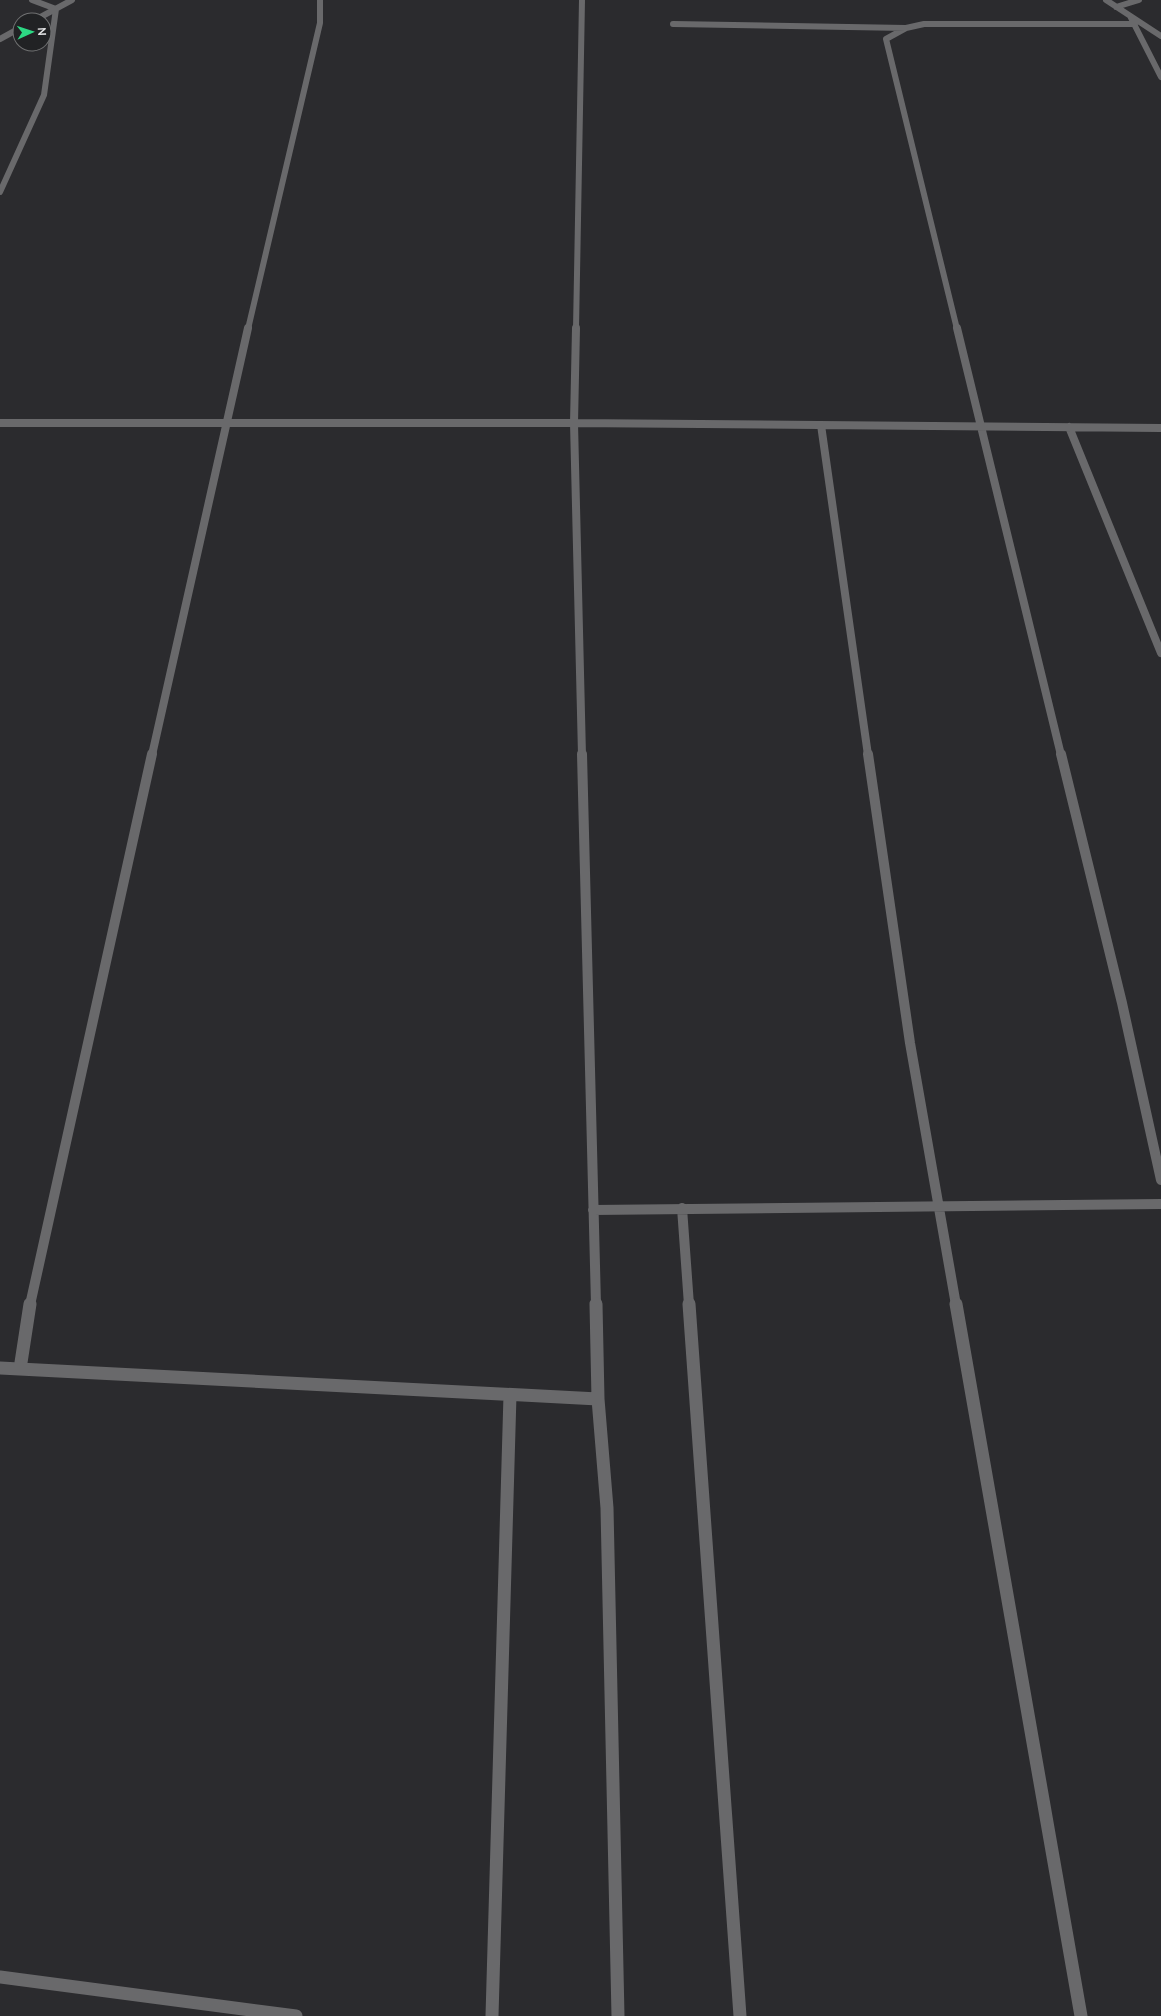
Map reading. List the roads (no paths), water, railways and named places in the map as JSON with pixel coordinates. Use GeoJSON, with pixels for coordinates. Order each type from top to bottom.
{"type":"FeatureCollection","features":[{"type":"Feature","properties":{"kind":"street"},"geometry":{"type":"LineString","coordinates":[[32,0],[56,9]]}},
{"type":"Feature","properties":{"kind":"street"},"geometry":{"type":"LineString","coordinates":[[50,12],[72,0]]}},
{"type":"Feature","properties":{"kind":"street"},"geometry":{"type":"LineString","coordinates":[[20,1369],[33,1288],[226,423],[320,23],[320,0]]}},
{"type":"Feature","properties":{"kind":"street"},"geometry":{"type":"LineString","coordinates":[[582,0],[574,424],[598,1399],[607,1508],[618,2016]]}},
{"type":"Feature","properties":{"kind":"street"},"geometry":{"type":"LineString","coordinates":[[1106,0],[1161,36]]}},
{"type":"Feature","properties":{"kind":"street"},"geometry":{"type":"LineString","coordinates":[[1116,7],[1138,0]]}},
{"type":"Feature","properties":{"kind":"street"},"geometry":{"type":"LineString","coordinates":[[0,192],[44,95],[56,9]]}},
{"type":"Feature","properties":{"kind":"street"},"geometry":{"type":"LineString","coordinates":[[1130,16],[1161,77]]}},
{"type":"Feature","properties":{"kind":"street"},"geometry":{"type":"LineString","coordinates":[[672,24],[906,28],[924,24],[1135,24]]}},
{"type":"Feature","properties":{"kind":"street"},"geometry":{"type":"LineString","coordinates":[[906,28],[886,39],[1122,1003],[1161,1180]]}},
{"type":"Feature","properties":{"kind":"street"},"geometry":{"type":"LineString","coordinates":[[0,39],[12,32]]}},
{"type":"Feature","properties":{"kind":"street"},"geometry":{"type":"LineString","coordinates":[[0,423],[821,425],[1161,428]]}},
{"type":"Feature","properties":{"kind":"street"},"geometry":{"type":"LineString","coordinates":[[821,425],[910,1043],[1081,2016]]}},
{"type":"Feature","properties":{"kind":"street"},"geometry":{"type":"LineString","coordinates":[[1069,427],[1161,653]]}},
{"type":"Feature","properties":{"kind":"street"},"geometry":{"type":"LineString","coordinates":[[594,1210],[1161,1204]]}},
{"type":"Feature","properties":{"kind":"street"},"geometry":{"type":"LineString","coordinates":[[682,1208],[740,2016]]}},
{"type":"Feature","properties":{"kind":"street"},"geometry":{"type":"LineString","coordinates":[[0,1368],[598,1399]]}},
{"type":"Feature","properties":{"kind":"street"},"geometry":{"type":"LineString","coordinates":[[492,2016],[510,1395]]}},
{"type":"Feature","properties":{"kind":"street"},"geometry":{"type":"LineString","coordinates":[[0,1977],[296,2016]]}}]}
